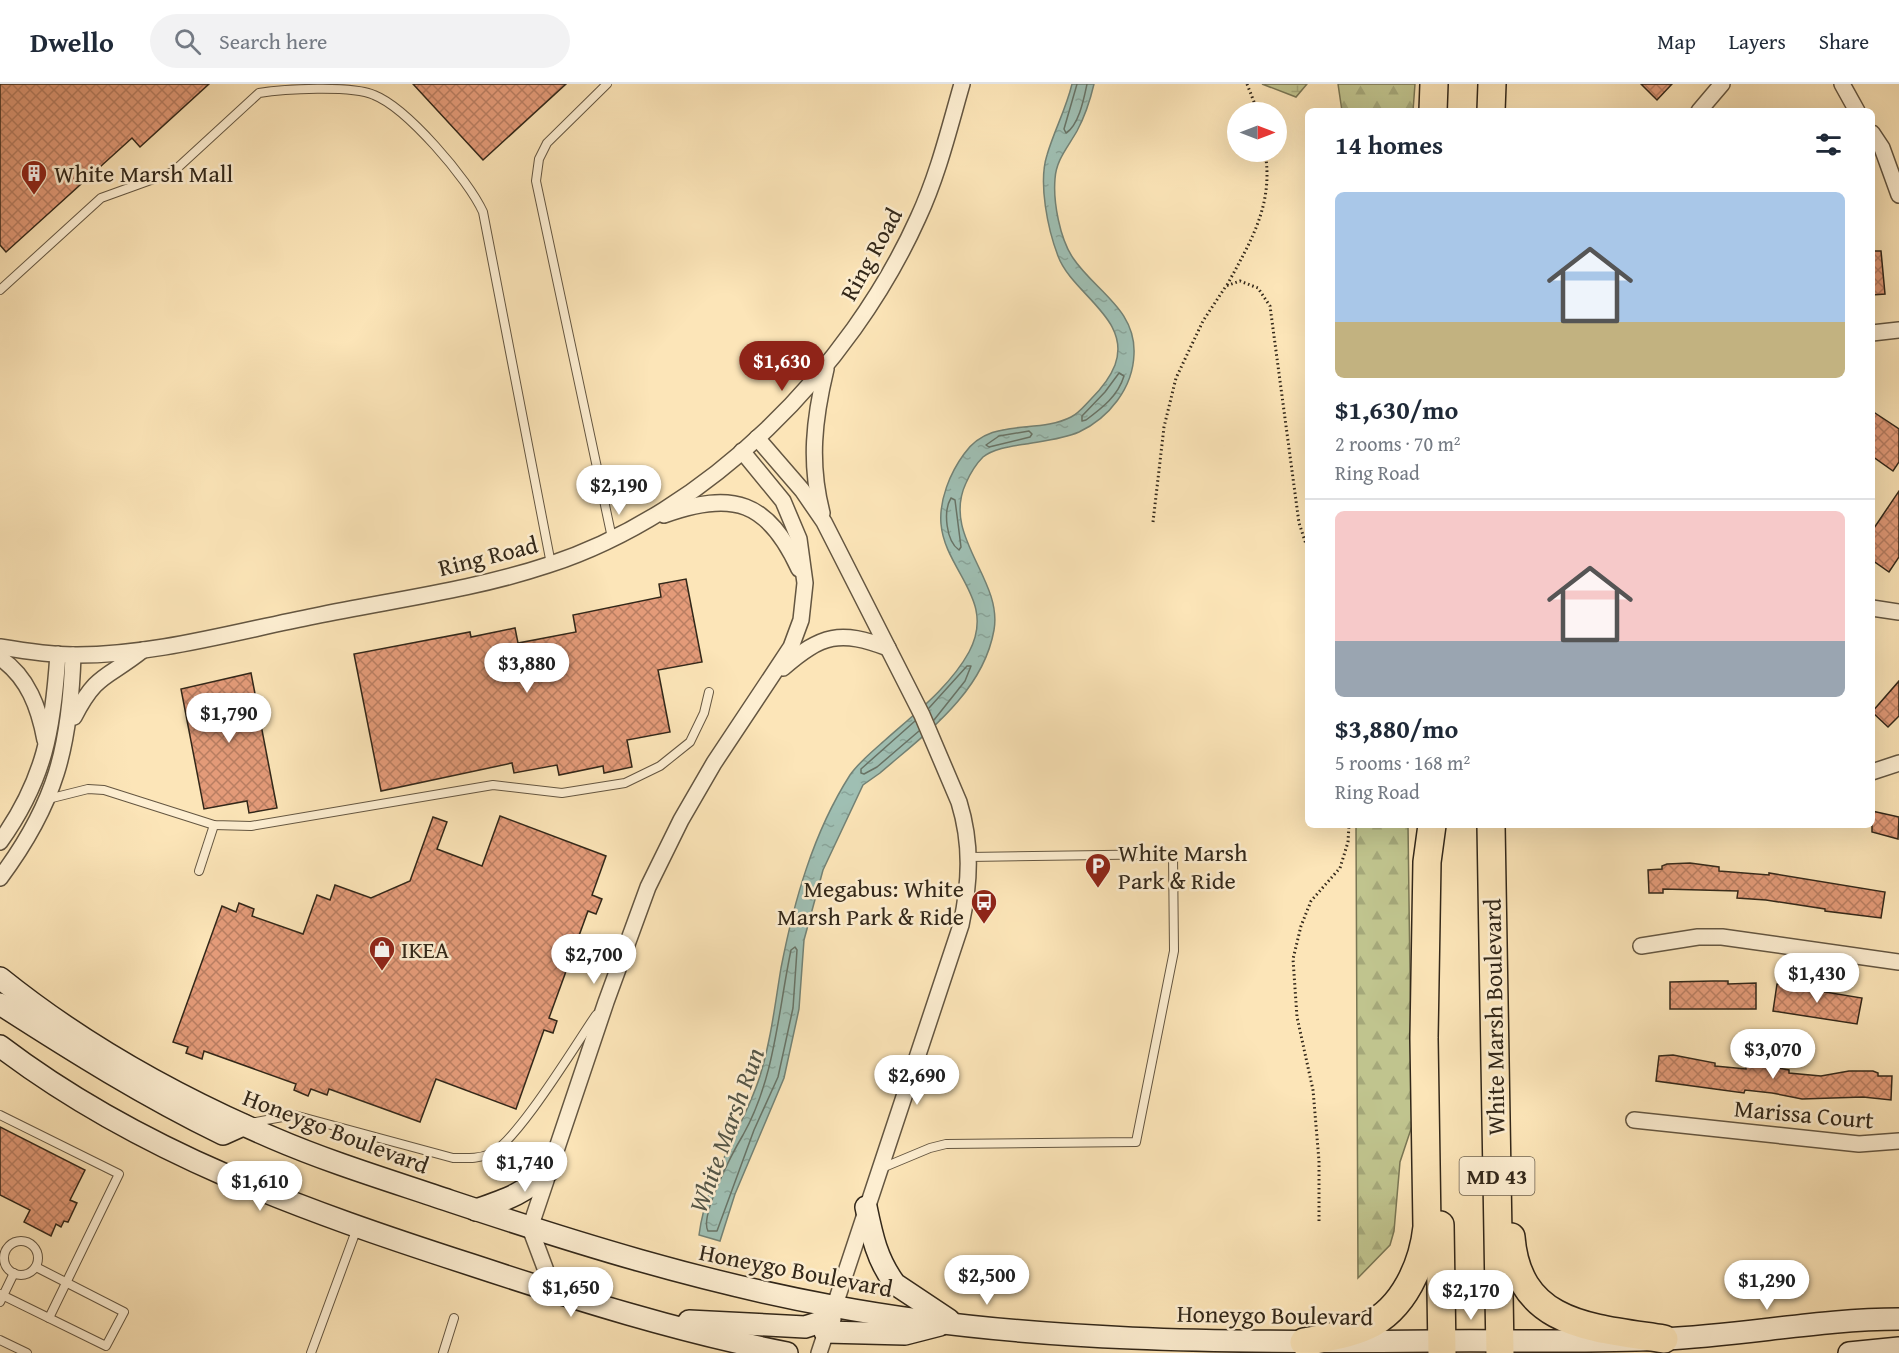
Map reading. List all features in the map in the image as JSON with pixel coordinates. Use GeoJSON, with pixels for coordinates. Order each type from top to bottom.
{"type":"FeatureCollection","features":[{"type":"Feature","properties":{"kind":"highway"},"geometry":{"type":"LineString","coordinates":[[1433,108],[1434,84]]}},
{"type":"Feature","properties":{"kind":"highway"},"geometry":{"type":"LineString","coordinates":[[1491,108],[1492,84]]}},
{"type":"Feature","properties":{"kind":"highway"},"geometry":{"type":"LineString","coordinates":[[1304,1342],[1349,1333],[1369,1325],[1384,1314],[1410,1281],[1422,1257],[1427,1227],[1424,1038],[1426,862],[1432,828]]}},
{"type":"Feature","properties":{"kind":"highway","name":"MD 43"},"geometry":{"type":"LineString","coordinates":[[1433,828],[1447,1349]]}},
{"type":"Feature","properties":{"kind":"highway","name":"White Marsh Boulevard"},"geometry":{"type":"LineString","coordinates":[[1491,828],[1500,1347]]}},
{"type":"Feature","properties":{"kind":"highway"},"geometry":{"type":"LineString","coordinates":[[1494,1011],[1513,1260],[1520,1277],[1533,1296],[1558,1316],[1572,1323],[1664,1339]]}},
{"type":"Feature","properties":{"kind":"main road"},"geometry":{"type":"LineString","coordinates":[[2,983],[110,1075],[164,1106],[223,1134],[243,1125]]}},
{"type":"Feature","properties":{"kind":"main road"},"geometry":{"type":"LineString","coordinates":[[0,1046],[77,1100],[193,1162],[303,1209],[594,1305],[671,1335],[728,1353]]}},
{"type":"Feature","properties":{"kind":"main road","name":"Honeygo Boulevard"},"geometry":{"type":"LineString","coordinates":[[243,1125],[333,1161],[476,1210],[830,1319]]}},
{"type":"Feature","properties":{"kind":"main road"},"geometry":{"type":"LineString","coordinates":[[476,1210],[517,1196],[532,1187],[550,1168]]}},
{"type":"Feature","properties":{"kind":"main road"},"geometry":{"type":"LineString","coordinates":[[866,1207],[878,1259],[889,1277],[895,1284],[952,1322]]}},
{"type":"Feature","properties":{"kind":"main road"},"geometry":{"type":"LineString","coordinates":[[594,1305],[708,1336],[787,1353]]}},
{"type":"Feature","properties":{"kind":"main road"},"geometry":{"type":"LineString","coordinates":[[641,1317],[804,1327],[830,1319],[905,1334],[952,1322]]}},
{"type":"Feature","properties":{"kind":"main road","name":"Honeygo Boulevard"},"geometry":{"type":"LineString","coordinates":[[952,1322],[1082,1334],[1447,1349],[1664,1339],[1899,1319]]}},
{"type":"Feature","properties":{"kind":"main road"},"geometry":{"type":"LineString","coordinates":[[1849,1353],[1899,1347]]}},
{"type":"Feature","properties":{"kind":"street","name":"Ring Road"},"geometry":{"type":"LineString","coordinates":[[0,647],[65,655],[145,649],[465,586],[551,564],[642,523],[742,451],[783,414],[827,365],[872,303],[910,235],[936,175],[962,84]]}},
{"type":"Feature","properties":{"kind":"street"},"geometry":{"type":"LineString","coordinates":[[1702,108],[1722,84]]}},
{"type":"Feature","properties":{"kind":"street"},"geometry":{"type":"LineString","coordinates":[[1842,84],[1851,108]]}},
{"type":"Feature","properties":{"kind":"street"},"geometry":{"type":"LineString","coordinates":[[1875,138],[1886,158],[1899,195]]}},
{"type":"Feature","properties":{"kind":"street"},"geometry":{"type":"LineString","coordinates":[[1875,333],[1899,330]]}},
{"type":"Feature","properties":{"kind":"street"},"geometry":{"type":"LineString","coordinates":[[824,522],[813,475],[812,450],[815,419],[827,365]]}},
{"type":"Feature","properties":{"kind":"street"},"geometry":{"type":"LineString","coordinates":[[757,438],[802,490],[824,522],[901,673],[940,757],[965,821],[969,857],[968,882],[961,925],[819,1353]]}},
{"type":"Feature","properties":{"kind":"street"},"geometry":{"type":"LineString","coordinates":[[560,1294],[548,1276],[531,1228],[634,920],[661,858],[714,763],[773,678],[796,635],[805,583],[799,539],[783,501],[742,451]]}},
{"type":"Feature","properties":{"kind":"street"},"geometry":{"type":"LineString","coordinates":[[642,523],[706,503],[737,504],[753,510],[776,528],[787,543],[805,583]]}},
{"type":"Feature","properties":{"kind":"street"},"geometry":{"type":"LineString","coordinates":[[1875,608],[1899,612]]}},
{"type":"Feature","properties":{"kind":"street"},"geometry":{"type":"LineString","coordinates":[[773,678],[804,650],[837,636],[850,636],[888,648]]}},
{"type":"Feature","properties":{"kind":"street"},"geometry":{"type":"LineString","coordinates":[[68,728],[82,701],[97,680],[145,649]]}},
{"type":"Feature","properties":{"kind":"street"},"geometry":{"type":"LineString","coordinates":[[0,878],[28,837],[48,799],[60,766],[68,728],[65,655]]}},
{"type":"Feature","properties":{"kind":"street"},"geometry":{"type":"LineString","coordinates":[[0,842],[30,791],[47,749],[65,655]]}},
{"type":"Feature","properties":{"kind":"street"},"geometry":{"type":"LineString","coordinates":[[0,658],[21,679],[34,697],[47,749]]}},
{"type":"Feature","properties":{"kind":"street"},"geometry":{"type":"LineString","coordinates":[[1875,771],[1899,763]]}},
{"type":"Feature","properties":{"kind":"street"},"geometry":{"type":"LineString","coordinates":[[1641,946],[1698,937],[1722,937],[1899,962]]}},
{"type":"Feature","properties":{"kind":"street","name":"Marissa Court"},"geometry":{"type":"LineString","coordinates":[[1634,1120],[1859,1144],[1899,1141]]}},
{"type":"Feature","properties":{"kind":"lane"},"geometry":{"type":"LineString","coordinates":[[607,84],[547,143],[539,159],[536,181],[612,538]]}},
{"type":"Feature","properties":{"kind":"lane"},"geometry":{"type":"LineString","coordinates":[[0,290],[101,198],[173,172],[259,93],[339,90],[372,93],[394,105],[431,143],[475,193],[483,212],[551,564]]}},
{"type":"Feature","properties":{"kind":"lane"},"geometry":{"type":"LineString","coordinates":[[48,799],[88,789],[104,790],[214,825],[251,826],[305,819],[494,785],[562,793],[625,783],[660,766],[690,742],[704,713],[709,692]]}},
{"type":"Feature","properties":{"kind":"lane"},"geometry":{"type":"LineString","coordinates":[[198,871],[214,825]]}},
{"type":"Feature","properties":{"kind":"lane"},"geometry":{"type":"LineString","coordinates":[[879,1169],[936,1146],[1136,1142],[1174,951],[1173,855],[969,857]]}},
{"type":"Feature","properties":{"kind":"lane"},"geometry":{"type":"LineString","coordinates":[[243,1125],[294,1115],[453,1158],[477,1158],[491,1153],[506,1142],[525,1120],[606,1002]]}},
{"type":"Feature","properties":{"kind":"lane"},"geometry":{"type":"LineString","coordinates":[[0,1115],[119,1174],[49,1318]]}},
{"type":"Feature","properties":{"kind":"lane"},"geometry":{"type":"LineString","coordinates":[[311,1353],[357,1227]]}},
{"type":"Feature","properties":{"kind":"lane"},"geometry":{"type":"LineString","coordinates":[[18,1241],[28,1243],[36,1251],[36,1267],[28,1273],[14,1273],[7,1266],[3,1250],[18,1241]]}},
{"type":"Feature","properties":{"kind":"lane"},"geometry":{"type":"LineString","coordinates":[[14,1273],[1,1297],[106,1346],[124,1312],[36,1267]]}},
{"type":"Feature","properties":{"kind":"lane"},"geometry":{"type":"LineString","coordinates":[[443,1353],[454,1318]]}},
{"type":"Feature","properties":{"kind":"lane"},"geometry":{"type":"LineString","coordinates":[[0,1340],[27,1353]]}},
{"type":"Feature","properties":{"kind":"path"},"geometry":{"type":"LineString","coordinates":[[1247,84],[1254,102]]}},
{"type":"Feature","properties":{"kind":"path"},"geometry":{"type":"LineString","coordinates":[[1153,522],[1164,427],[1176,378],[1203,321],[1249,245],[1267,199],[1265,162]]}},
{"type":"Feature","properties":{"kind":"path"},"geometry":{"type":"LineString","coordinates":[[1226,286],[1240,281],[1258,288],[1270,306],[1299,523],[1305,541]]}},
{"type":"Feature","properties":{"kind":"path"},"geometry":{"type":"LineString","coordinates":[[1319,1221],[1319,1161],[1313,1090],[1297,1017],[1293,959],[1300,926],[1311,901],[1340,868],[1348,842],[1349,828]]}},
{"type":"Feature","properties":{"kind":"green space"},"geometry":{"type":"Polygon","coordinates":[[[1262,84],[1307,84],[1296,97],[1262,84]]]}},
{"type":"Feature","properties":{"kind":"green space"},"geometry":{"type":"Polygon","coordinates":[[[1338,84],[1415,84],[1413,108],[1342,108],[1338,84]]]}},
{"type":"Feature","properties":{"kind":"green space"},"geometry":{"type":"Polygon","coordinates":[[[1356,828],[1408,828],[1412,1126],[1400,1162],[1394,1231],[1390,1245],[1358,1278],[1356,828]]]}},
{"type":"Feature","properties":{"kind":"water","name":"White Marsh Run"},"geometry":{"type":"Polygon","coordinates":[[[1072,84],[1094,84],[1082,120],[1056,172],[1055,198],[1058,220],[1064,241],[1073,258],[1112,302],[1128,325],[1133,338],[1133,367],[1124,390],[1117,400],[1100,419],[1090,426],[1053,440],[993,451],[980,460],[966,483],[960,502],[961,521],[966,539],[990,593],[994,611],[994,630],[988,653],[965,693],[950,710],[915,743],[863,785],[823,870],[804,940],[799,1009],[784,1078],[735,1194],[720,1241],[699,1235],[709,1193],[760,1076],[770,1036],[792,918],[806,868],[825,820],[854,770],[919,711],[952,677],[969,652],[976,633],[977,617],[974,601],[951,557],[941,524],[942,506],[950,478],[964,454],[975,442],[987,435],[1000,430],[1057,422],[1074,415],[1102,387],[1115,365],[1118,349],[1115,334],[1108,320],[1065,270],[1054,245],[1045,206],[1044,166],[1072,84]]]}},
{"type":"Feature","properties":{"kind":"building","name":"White Marsh Mall"},"geometry":{"type":"Polygon","coordinates":[[[0,84],[209,84],[140,147],[132,138],[6,252],[0,245],[0,84]]]}},
{"type":"Feature","properties":{"kind":"building"},"geometry":{"type":"Polygon","coordinates":[[[413,84],[566,84],[483,160],[413,84]]]}},
{"type":"Feature","properties":{"kind":"building"},"geometry":{"type":"Polygon","coordinates":[[[1641,84],[1672,84],[1657,100],[1641,84]]]}},
{"type":"Feature","properties":{"kind":"building"},"geometry":{"type":"Polygon","coordinates":[[[1875,251],[1881,251],[1885,294],[1875,295],[1875,251]]]}},
{"type":"Feature","properties":{"kind":"building"},"geometry":{"type":"Polygon","coordinates":[[[1875,413],[1899,429],[1899,462],[1893,471],[1875,458],[1875,413]]]}},
{"type":"Feature","properties":{"kind":"building"},"geometry":{"type":"Polygon","coordinates":[[[1899,491],[1899,557],[1889,572],[1875,562],[1875,527],[1899,491]]]}},
{"type":"Feature","properties":{"kind":"building"},"geometry":{"type":"Polygon","coordinates":[[[686,579],[702,662],[658,670],[670,732],[627,740],[632,767],[604,773],[603,766],[559,775],[557,765],[514,773],[512,763],[381,791],[354,654],[470,632],[471,637],[515,628],[518,643],[576,632],[573,615],[661,597],[659,584],[686,579]]]}},
{"type":"Feature","properties":{"kind":"building"},"geometry":{"type":"Polygon","coordinates":[[[251,673],[277,808],[249,813],[247,801],[204,809],[181,689],[251,673]]]}},
{"type":"Feature","properties":{"kind":"building"},"geometry":{"type":"Polygon","coordinates":[[[1899,681],[1899,716],[1888,727],[1875,715],[1875,709],[1899,681]]]}},
{"type":"Feature","properties":{"kind":"building"},"geometry":{"type":"Polygon","coordinates":[[[1875,812],[1899,817],[1898,839],[1872,832],[1872,828],[1875,828],[1875,812]]]}},
{"type":"Feature","properties":{"kind":"building","name":"IKEA"},"geometry":{"type":"Polygon","coordinates":[[[500,816],[606,856],[592,895],[602,899],[596,914],[588,911],[549,1018],[557,1021],[553,1033],[544,1030],[516,1109],[436,1079],[420,1122],[329,1089],[327,1095],[311,1089],[308,1096],[294,1090],[296,1084],[204,1051],[202,1059],[186,1053],[188,1047],[173,1042],[222,906],[236,912],[239,903],[254,909],[252,916],[303,934],[317,895],[330,900],[335,885],[371,898],[410,881],[433,817],[447,822],[437,849],[482,866],[500,816]]]}},
{"type":"Feature","properties":{"kind":"building"},"geometry":{"type":"Polygon","coordinates":[[[1690,863],[1719,867],[1719,871],[1769,875],[1769,873],[1885,892],[1881,918],[1766,900],[1737,898],[1738,891],[1663,889],[1663,893],[1649,893],[1648,870],[1662,869],[1662,866],[1667,864],[1690,863]]]}},
{"type":"Feature","properties":{"kind":"building"},"geometry":{"type":"Polygon","coordinates":[[[1728,981],[1728,984],[1756,983],[1756,1009],[1670,1009],[1670,982],[1728,981]]]}},
{"type":"Feature","properties":{"kind":"building"},"geometry":{"type":"Polygon","coordinates":[[[1777,984],[1862,998],[1857,1024],[1773,1011],[1777,984]]]}},
{"type":"Feature","properties":{"kind":"building"},"geometry":{"type":"Polygon","coordinates":[[[1673,1055],[1715,1063],[1715,1066],[1746,1069],[1746,1066],[1760,1067],[1760,1065],[1789,1070],[1789,1073],[1821,1076],[1849,1071],[1873,1071],[1878,1073],[1878,1076],[1892,1076],[1891,1100],[1863,1097],[1802,1099],[1772,1093],[1745,1090],[1744,1093],[1656,1081],[1659,1056],[1673,1055]]]}},
{"type":"Feature","properties":{"kind":"building"},"geometry":{"type":"Polygon","coordinates":[[[0,1127],[85,1170],[70,1200],[77,1203],[68,1222],[64,1221],[61,1227],[56,1224],[51,1236],[24,1222],[30,1210],[0,1195],[0,1127]]]}},
{"type":"Feature","properties":{"kind":"place","name":"White Marsh Mall"},"geometry":{"type":"Point","coordinates":[34,196]}},
{"type":"Feature","properties":{"kind":"place","name":"White Marsh Park & Ride"},"geometry":{"type":"Point","coordinates":[1098,889]}},
{"type":"Feature","properties":{"kind":"place","name":"Megabus: White Marsh Park & Ride"},"geometry":{"type":"Point","coordinates":[984,925]}},
{"type":"Feature","properties":{"kind":"place","name":"IKEA"},"geometry":{"type":"Point","coordinates":[382,972]}}]}
